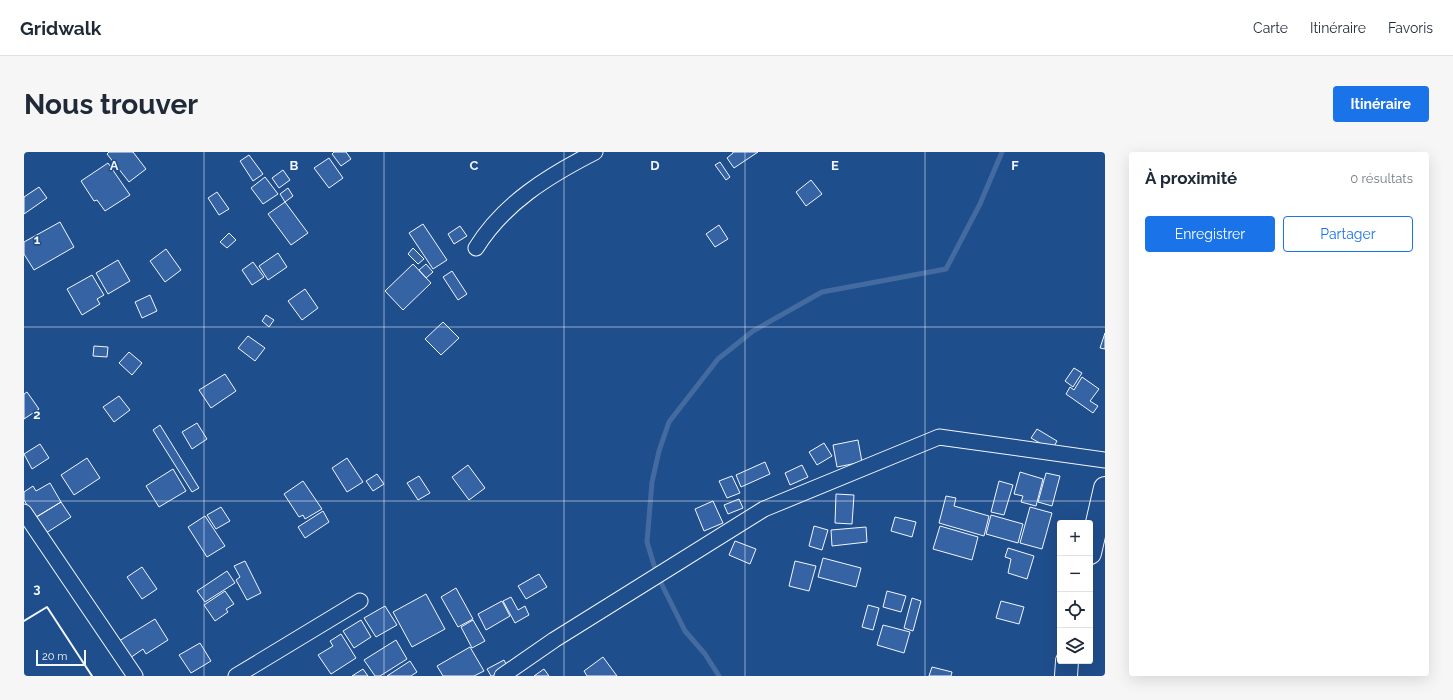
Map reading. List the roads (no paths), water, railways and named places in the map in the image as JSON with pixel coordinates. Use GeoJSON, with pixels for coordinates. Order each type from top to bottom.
{"type":"FeatureCollection","features":[{"type":"Feature","properties":{"kind":"main road"},"geometry":{"type":"LineString","coordinates":[[1093,541],[1105,488]]}},
{"type":"Feature","properties":{"kind":"main road"},"geometry":{"type":"LineString","coordinates":[[1066,676],[1067,664]]}},
{"type":"Feature","properties":{"kind":"street"},"geometry":{"type":"LineString","coordinates":[[476,248],[488,230],[521,197],[557,172],[595,152]]}},
{"type":"Feature","properties":{"kind":"street"},"geometry":{"type":"LineString","coordinates":[[502,676],[554,640],[764,509],[939,437],[1105,460]]}},
{"type":"Feature","properties":{"kind":"street"},"geometry":{"type":"LineString","coordinates":[[24,512],[135,676]]}},
{"type":"Feature","properties":{"kind":"street"},"geometry":{"type":"LineString","coordinates":[[236,676],[360,601]]}},
{"type":"Feature","properties":{"kind":"waterway"},"geometry":{"type":"LineString","coordinates":[[719,676],[705,654],[685,631],[657,575],[647,542],[652,482],[659,451],[669,422],[718,359],[753,331],[822,292],[946,269],[980,204],[1002,152]]}}]}
